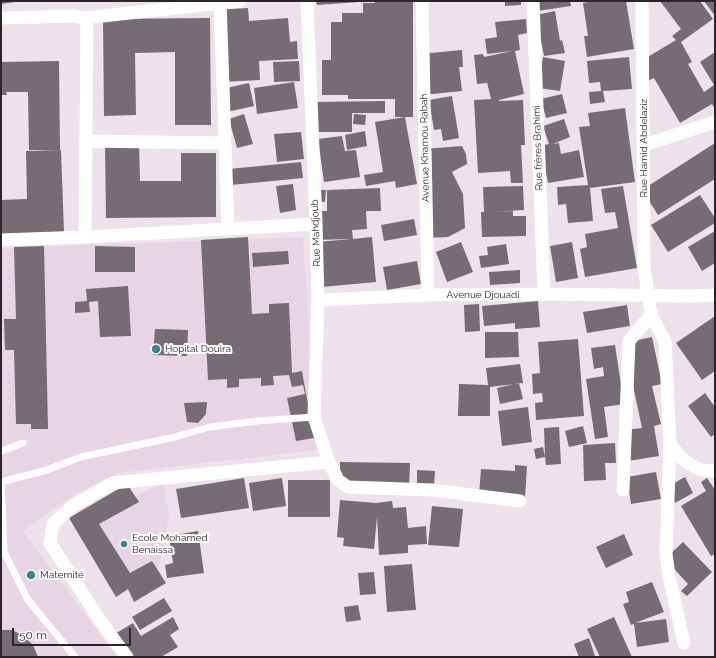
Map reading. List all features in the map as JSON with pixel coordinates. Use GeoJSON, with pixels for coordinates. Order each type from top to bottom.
{"type":"FeatureCollection","features":[{"type":"Feature","properties":{"kind":"street"},"geometry":{"type":"LineString","coordinates":[[1,18],[75,16],[84,18],[240,1]]}},
{"type":"Feature","properties":{"kind":"street","name":"Rue Mahdjoub"},"geometry":{"type":"LineString","coordinates":[[307,1],[318,300],[314,417],[330,462],[338,480],[348,487],[432,490],[520,501]]}},
{"type":"Feature","properties":{"kind":"street","name":"Avenue Khamou Rabah"},"geometry":{"type":"LineString","coordinates":[[422,1],[428,295]]}},
{"type":"Feature","properties":{"kind":"street","name":"Rue frères Brahimi"},"geometry":{"type":"LineString","coordinates":[[533,1],[544,294]]}},
{"type":"Feature","properties":{"kind":"street","name":"Rue Hamid Abdelaziz"},"geometry":{"type":"LineString","coordinates":[[642,1],[644,267],[651,315],[665,341],[670,443],[666,554],[669,576],[684,643]]}},
{"type":"Feature","properties":{"kind":"street"},"geometry":{"type":"LineString","coordinates":[[220,2],[228,229]]}},
{"type":"Feature","properties":{"kind":"street"},"geometry":{"type":"LineString","coordinates":[[84,18],[87,27],[85,237]]}},
{"type":"Feature","properties":{"kind":"street"},"geometry":{"type":"LineString","coordinates":[[644,145],[715,122]]}},
{"type":"Feature","properties":{"kind":"street"},"geometry":{"type":"LineString","coordinates":[[86,141],[225,143]]}},
{"type":"Feature","properties":{"kind":"street"},"geometry":{"type":"LineString","coordinates":[[1,240],[85,237],[316,224]]}},
{"type":"Feature","properties":{"kind":"street","name":"Avenue Djouadi"},"geometry":{"type":"LineString","coordinates":[[318,300],[428,295],[715,295]]}},
{"type":"Feature","properties":{"kind":"street"},"geometry":{"type":"LineString","coordinates":[[623,490],[629,341],[651,315]]}},
{"type":"Feature","properties":{"kind":"street"},"geometry":{"type":"LineString","coordinates":[[670,443],[680,458],[691,465],[701,470],[715,471]]}},
{"type":"Feature","properties":{"kind":"street"},"geometry":{"type":"LineString","coordinates":[[127,657],[99,619],[50,543],[53,524],[74,505],[113,483],[330,462]]}},
{"type":"Feature","properties":{"kind":"lane"},"geometry":{"type":"LineString","coordinates":[[75,657],[28,600],[4,552],[1,482],[48,470],[81,456],[175,437],[210,427],[257,421],[314,417]]}},
{"type":"Feature","properties":{"kind":"lane"},"geometry":{"type":"LineString","coordinates":[[1,452],[23,443]]}},
{"type":"Feature","properties":{"kind":"shaded area","name":"Hopital Douira"},"geometry":{"type":"Polygon","coordinates":[[[303,237],[317,450],[118,473],[75,494],[37,520],[23,532],[117,657],[1,657],[1,248],[303,237]]]}},
{"type":"Feature","properties":{"kind":"shaded area","name":"Ecole Mohamed Benaissa"},"geometry":{"type":"Polygon","coordinates":[[[164,483],[169,517],[158,571],[166,583],[134,602],[128,590],[116,597],[69,518],[127,484],[135,496],[164,483]]]}},
{"type":"Feature","properties":{"kind":"building"},"geometry":{"type":"Polygon","coordinates":[[[1,1],[15,1],[15,2],[1,4],[1,1]]]}},
{"type":"Feature","properties":{"kind":"building"},"geometry":{"type":"Polygon","coordinates":[[[316,1],[359,1],[359,2],[317,5],[316,1]]]}},
{"type":"Feature","properties":{"kind":"building"},"geometry":{"type":"Polygon","coordinates":[[[375,1],[413,1],[413,117],[395,117],[395,99],[348,99],[348,95],[322,95],[322,60],[331,60],[331,22],[342,22],[342,13],[363,13],[363,3],[375,3],[375,1]]]}},
{"type":"Feature","properties":{"kind":"building"},"geometry":{"type":"Polygon","coordinates":[[[505,1],[521,1],[521,5],[505,6],[505,1]]]}},
{"type":"Feature","properties":{"kind":"building"},"geometry":{"type":"Polygon","coordinates":[[[536,1],[570,1],[571,6],[538,11],[536,1]]]}},
{"type":"Feature","properties":{"kind":"building"},"geometry":{"type":"Polygon","coordinates":[[[593,1],[626,1],[634,49],[587,57],[584,36],[588,36],[583,3],[593,1]]]}},
{"type":"Feature","properties":{"kind":"building"},"geometry":{"type":"Polygon","coordinates":[[[660,1],[700,1],[713,19],[681,42],[692,62],[688,64],[704,92],[714,85],[700,62],[715,52],[715,109],[712,104],[680,123],[654,78],[646,82],[636,64],[676,40],[672,36],[681,29],[660,1]]]}},
{"type":"Feature","properties":{"kind":"building"},"geometry":{"type":"Polygon","coordinates":[[[704,1],[715,1],[715,16],[704,1]]]}},
{"type":"Feature","properties":{"kind":"building"},"geometry":{"type":"Polygon","coordinates":[[[248,8],[249,21],[288,18],[290,42],[297,41],[298,59],[259,61],[260,80],[222,82],[214,10],[248,8]]]}},
{"type":"Feature","properties":{"kind":"building"},"geometry":{"type":"Polygon","coordinates":[[[555,11],[560,41],[562,40],[565,53],[544,56],[536,15],[555,11]]]}},
{"type":"Feature","properties":{"kind":"building"},"geometry":{"type":"Polygon","coordinates":[[[210,18],[211,125],[175,125],[175,52],[135,53],[136,115],[104,116],[103,19],[210,18]]]}},
{"type":"Feature","properties":{"kind":"building"},"geometry":{"type":"Polygon","coordinates":[[[526,19],[527,33],[518,35],[520,50],[515,51],[524,94],[499,100],[523,100],[525,145],[521,145],[523,183],[511,183],[510,171],[478,173],[474,100],[491,99],[486,78],[487,83],[477,84],[474,55],[483,54],[484,57],[512,51],[487,54],[485,39],[497,37],[495,22],[526,19]]]}},
{"type":"Feature","properties":{"kind":"building"},"geometry":{"type":"Polygon","coordinates":[[[462,50],[463,67],[459,67],[462,91],[423,95],[420,54],[462,50]]]}},
{"type":"Feature","properties":{"kind":"building"},"geometry":{"type":"Polygon","coordinates":[[[543,57],[565,61],[560,91],[538,88],[543,57]]]}},
{"type":"Feature","properties":{"kind":"building"},"geometry":{"type":"Polygon","coordinates":[[[629,57],[632,89],[603,91],[605,102],[590,104],[589,92],[601,91],[600,82],[589,83],[587,61],[629,57]]]}},
{"type":"Feature","properties":{"kind":"building"},"geometry":{"type":"Polygon","coordinates":[[[59,61],[60,150],[29,150],[28,92],[6,92],[7,95],[1,95],[1,62],[59,61]]]}},
{"type":"Feature","properties":{"kind":"building"},"geometry":{"type":"Polygon","coordinates":[[[299,61],[300,81],[274,82],[273,62],[299,61]]]}},
{"type":"Feature","properties":{"kind":"building"},"geometry":{"type":"Polygon","coordinates":[[[294,82],[298,108],[257,114],[254,88],[294,82]]]}},
{"type":"Feature","properties":{"kind":"building"},"geometry":{"type":"Polygon","coordinates":[[[249,83],[254,106],[222,113],[217,90],[249,83]]]}},
{"type":"Feature","properties":{"kind":"building"},"geometry":{"type":"Polygon","coordinates":[[[562,94],[567,113],[546,118],[541,99],[562,94]]]}},
{"type":"Feature","properties":{"kind":"building"},"geometry":{"type":"Polygon","coordinates":[[[452,96],[459,138],[443,141],[441,129],[434,130],[429,100],[452,96]]]}},
{"type":"Feature","properties":{"kind":"building"},"geometry":{"type":"Polygon","coordinates":[[[385,101],[385,113],[352,113],[352,132],[311,132],[311,102],[385,101]]]}},
{"type":"Feature","properties":{"kind":"building"},"geometry":{"type":"Polygon","coordinates":[[[625,108],[635,182],[590,188],[593,221],[568,223],[566,204],[558,205],[557,187],[588,185],[579,127],[590,126],[588,113],[625,108]]]}},
{"type":"Feature","properties":{"kind":"building"},"geometry":{"type":"Polygon","coordinates":[[[244,114],[253,144],[237,148],[229,119],[244,114]]]}},
{"type":"Feature","properties":{"kind":"building"},"geometry":{"type":"Polygon","coordinates":[[[354,114],[366,115],[365,125],[353,124],[354,114]]]}},
{"type":"Feature","properties":{"kind":"building"},"geometry":{"type":"Polygon","coordinates":[[[405,117],[417,184],[396,188],[395,181],[366,186],[364,175],[383,172],[375,122],[405,117]]]}},
{"type":"Feature","properties":{"kind":"building"},"geometry":{"type":"Polygon","coordinates":[[[564,119],[570,137],[553,144],[559,143],[561,154],[579,150],[584,177],[548,183],[541,146],[549,144],[543,126],[564,119]]]}},
{"type":"Feature","properties":{"kind":"building"},"geometry":{"type":"Polygon","coordinates":[[[365,131],[367,146],[347,150],[345,135],[365,131]]]}},
{"type":"Feature","properties":{"kind":"building"},"geometry":{"type":"Polygon","coordinates":[[[301,132],[304,159],[277,162],[274,134],[301,132]]]}},
{"type":"Feature","properties":{"kind":"building"},"geometry":{"type":"Polygon","coordinates":[[[342,136],[345,151],[356,150],[360,177],[324,182],[318,139],[342,136]]]}},
{"type":"Feature","properties":{"kind":"building"},"geometry":{"type":"Polygon","coordinates":[[[139,143],[140,181],[181,181],[181,153],[216,153],[216,217],[106,218],[105,144],[139,143]]]}},
{"type":"Feature","properties":{"kind":"building"},"geometry":{"type":"Polygon","coordinates":[[[715,143],[715,179],[658,215],[642,190],[715,143]]]}},
{"type":"Feature","properties":{"kind":"building"},"geometry":{"type":"Polygon","coordinates":[[[462,146],[466,154],[467,164],[452,172],[463,194],[465,228],[448,237],[427,238],[424,149],[462,146]]]}},
{"type":"Feature","properties":{"kind":"building"},"geometry":{"type":"Polygon","coordinates":[[[61,150],[64,232],[1,234],[1,200],[27,199],[26,151],[61,150]]]}},
{"type":"Feature","properties":{"kind":"building"},"geometry":{"type":"Polygon","coordinates":[[[301,162],[303,178],[231,185],[229,169],[301,162]]]}},
{"type":"Feature","properties":{"kind":"building"},"geometry":{"type":"Polygon","coordinates":[[[293,184],[296,210],[280,213],[276,186],[293,184]]]}},
{"type":"Feature","properties":{"kind":"building"},"geometry":{"type":"Polygon","coordinates":[[[523,186],[524,210],[491,212],[513,211],[513,216],[526,216],[526,236],[482,237],[481,212],[484,212],[483,187],[523,186]]]}},
{"type":"Feature","properties":{"kind":"building"},"geometry":{"type":"Polygon","coordinates":[[[623,186],[637,268],[585,277],[580,249],[587,247],[585,234],[618,228],[615,212],[605,213],[601,189],[623,186]]]}},
{"type":"Feature","properties":{"kind":"building"},"geometry":{"type":"Polygon","coordinates":[[[380,188],[381,211],[366,211],[367,229],[352,230],[353,239],[372,237],[376,282],[322,287],[317,242],[351,239],[314,240],[313,211],[327,211],[327,190],[380,188]]]}},
{"type":"Feature","properties":{"kind":"building"},"geometry":{"type":"Polygon","coordinates":[[[317,190],[326,190],[325,202],[316,201],[317,190]]]}},
{"type":"Feature","properties":{"kind":"building"},"geometry":{"type":"Polygon","coordinates":[[[700,195],[715,218],[715,223],[668,252],[651,225],[700,195]]]}},
{"type":"Feature","properties":{"kind":"building"},"geometry":{"type":"Polygon","coordinates":[[[414,219],[417,235],[384,241],[381,225],[414,219]]]}},
{"type":"Feature","properties":{"kind":"building"},"geometry":{"type":"Polygon","coordinates":[[[715,231],[715,263],[702,271],[688,247],[715,231]]]}},
{"type":"Feature","properties":{"kind":"building"},"geometry":{"type":"Polygon","coordinates":[[[248,237],[252,314],[269,313],[269,304],[289,303],[292,373],[302,371],[314,438],[296,441],[287,398],[305,394],[303,385],[292,387],[289,375],[273,376],[274,385],[261,386],[261,378],[239,379],[239,387],[227,388],[227,379],[208,380],[201,240],[248,237]]]}},
{"type":"Feature","properties":{"kind":"building"},"geometry":{"type":"Polygon","coordinates":[[[461,242],[473,272],[447,282],[436,252],[461,242]]]}},
{"type":"Feature","properties":{"kind":"building"},"geometry":{"type":"Polygon","coordinates":[[[572,242],[578,278],[556,282],[550,246],[572,242]]]}},
{"type":"Feature","properties":{"kind":"building"},"geometry":{"type":"Polygon","coordinates":[[[506,244],[509,264],[481,268],[479,256],[488,255],[487,247],[506,244]]]}},
{"type":"Feature","properties":{"kind":"building"},"geometry":{"type":"Polygon","coordinates":[[[44,246],[48,429],[31,429],[31,424],[16,424],[14,350],[5,350],[4,319],[16,319],[14,247],[44,246]]]}},
{"type":"Feature","properties":{"kind":"building"},"geometry":{"type":"Polygon","coordinates":[[[95,246],[135,247],[135,272],[95,272],[95,246]]]}},
{"type":"Feature","properties":{"kind":"building"},"geometry":{"type":"Polygon","coordinates":[[[288,251],[289,264],[253,267],[252,253],[288,251]]]}},
{"type":"Feature","properties":{"kind":"building"},"geometry":{"type":"Polygon","coordinates":[[[417,261],[421,284],[387,290],[383,267],[417,261]]]}},
{"type":"Feature","properties":{"kind":"building"},"geometry":{"type":"Polygon","coordinates":[[[520,270],[520,283],[490,285],[489,272],[520,270]]]}},
{"type":"Feature","properties":{"kind":"building"},"geometry":{"type":"Polygon","coordinates":[[[128,286],[131,336],[100,337],[98,301],[89,302],[90,312],[75,313],[75,302],[87,301],[86,289],[128,286]]]}},
{"type":"Feature","properties":{"kind":"building"},"geometry":{"type":"Polygon","coordinates":[[[538,301],[540,327],[515,329],[515,323],[484,326],[482,306],[538,301]]]}},
{"type":"Feature","properties":{"kind":"building"},"geometry":{"type":"Polygon","coordinates":[[[479,304],[480,331],[465,332],[464,305],[479,304]]]}},
{"type":"Feature","properties":{"kind":"building"},"geometry":{"type":"Polygon","coordinates":[[[627,305],[630,326],[587,333],[583,312],[627,305]]]}},
{"type":"Feature","properties":{"kind":"building"},"geometry":{"type":"Polygon","coordinates":[[[715,316],[715,371],[702,380],[676,343],[715,316]]]}},
{"type":"Feature","properties":{"kind":"building"},"geometry":{"type":"Polygon","coordinates":[[[155,329],[188,330],[187,356],[153,355],[155,329]]]}},
{"type":"Feature","properties":{"kind":"building"},"geometry":{"type":"Polygon","coordinates":[[[485,332],[518,332],[519,357],[485,358],[485,332]]]}},
{"type":"Feature","properties":{"kind":"building"},"geometry":{"type":"Polygon","coordinates":[[[652,337],[662,384],[652,386],[661,424],[654,426],[659,456],[628,461],[624,430],[642,428],[624,343],[652,337]]]}},
{"type":"Feature","properties":{"kind":"building"},"geometry":{"type":"Polygon","coordinates":[[[578,339],[584,416],[536,420],[535,403],[543,402],[542,393],[533,394],[532,374],[540,373],[538,342],[578,339]]]}},
{"type":"Feature","properties":{"kind":"building"},"geometry":{"type":"Polygon","coordinates":[[[615,345],[624,404],[604,407],[608,437],[595,439],[586,379],[604,376],[603,367],[594,369],[591,348],[615,345]]]}},
{"type":"Feature","properties":{"kind":"building"},"geometry":{"type":"Polygon","coordinates":[[[520,364],[523,383],[490,387],[490,416],[458,416],[459,384],[488,385],[486,368],[520,364]]]}},
{"type":"Feature","properties":{"kind":"building"},"geometry":{"type":"Polygon","coordinates":[[[519,383],[523,399],[500,404],[497,388],[519,383]]]}},
{"type":"Feature","properties":{"kind":"building"},"geometry":{"type":"Polygon","coordinates":[[[705,393],[715,407],[715,434],[711,437],[688,406],[705,393]]]}},
{"type":"Feature","properties":{"kind":"building"},"geometry":{"type":"Polygon","coordinates":[[[207,402],[206,414],[198,423],[187,422],[184,403],[207,402]]]}},
{"type":"Feature","properties":{"kind":"building"},"geometry":{"type":"Polygon","coordinates":[[[528,407],[532,442],[502,446],[498,411],[528,407]]]}},
{"type":"Feature","properties":{"kind":"building"},"geometry":{"type":"Polygon","coordinates":[[[583,426],[587,443],[569,447],[565,431],[583,426]]]}},
{"type":"Feature","properties":{"kind":"building"},"geometry":{"type":"Polygon","coordinates":[[[559,427],[561,464],[546,465],[544,428],[559,427]]]}},
{"type":"Feature","properties":{"kind":"building"},"geometry":{"type":"Polygon","coordinates":[[[615,443],[616,463],[605,463],[606,480],[584,481],[583,445],[615,443]]]}},
{"type":"Feature","properties":{"kind":"building"},"geometry":{"type":"Polygon","coordinates":[[[543,447],[545,457],[536,459],[534,449],[543,447]]]}},
{"type":"Feature","properties":{"kind":"building"},"geometry":{"type":"Polygon","coordinates":[[[340,462],[410,463],[409,488],[340,488],[340,462]]]}},
{"type":"Feature","properties":{"kind":"building"},"geometry":{"type":"Polygon","coordinates":[[[515,465],[527,466],[525,498],[479,495],[481,469],[515,471],[515,465]]]}},
{"type":"Feature","properties":{"kind":"building"},"geometry":{"type":"Polygon","coordinates":[[[417,470],[435,471],[434,487],[417,487],[417,470]]]}},
{"type":"Feature","properties":{"kind":"building"},"geometry":{"type":"Polygon","coordinates":[[[656,472],[661,499],[631,504],[627,477],[656,472]]]}},
{"type":"Feature","properties":{"kind":"building"},"geometry":{"type":"Polygon","coordinates":[[[685,477],[693,493],[675,503],[667,487],[685,477]]]}},
{"type":"Feature","properties":{"kind":"building"},"geometry":{"type":"Polygon","coordinates":[[[244,478],[249,508],[181,518],[176,489],[244,478]]]}},
{"type":"Feature","properties":{"kind":"building"},"geometry":{"type":"Polygon","coordinates":[[[282,478],[286,506],[253,511],[249,483],[282,478]]]}},
{"type":"Feature","properties":{"kind":"building"},"geometry":{"type":"Polygon","coordinates":[[[707,478],[715,490],[715,554],[711,556],[681,506],[706,491],[701,482],[707,478]]]}},
{"type":"Feature","properties":{"kind":"building"},"geometry":{"type":"Polygon","coordinates":[[[288,480],[330,480],[330,517],[288,517],[288,480]]]}},
{"type":"Feature","properties":{"kind":"building"},"geometry":{"type":"Polygon","coordinates":[[[127,484],[139,502],[99,524],[130,573],[152,561],[166,583],[134,602],[128,589],[116,597],[69,518],[127,484]]]}},
{"type":"Feature","properties":{"kind":"building"},"geometry":{"type":"Polygon","coordinates":[[[340,500],[376,503],[392,501],[393,508],[406,507],[408,528],[426,526],[427,544],[408,545],[408,553],[379,555],[377,517],[374,549],[343,546],[344,538],[337,537],[340,500]]]}},
{"type":"Feature","properties":{"kind":"building"},"geometry":{"type":"Polygon","coordinates":[[[432,506],[463,509],[459,547],[428,545],[432,506]]]}},
{"type":"Feature","properties":{"kind":"building"},"geometry":{"type":"Polygon","coordinates":[[[198,531],[204,573],[167,578],[165,565],[173,563],[169,536],[198,531]]]}},
{"type":"Feature","properties":{"kind":"building"},"geometry":{"type":"Polygon","coordinates":[[[624,534],[633,555],[606,568],[596,547],[624,534]]]}},
{"type":"Feature","properties":{"kind":"building"},"geometry":{"type":"Polygon","coordinates":[[[683,542],[712,572],[687,596],[681,591],[688,584],[665,559],[683,542]]]}},
{"type":"Feature","properties":{"kind":"building"},"geometry":{"type":"Polygon","coordinates":[[[412,564],[416,610],[387,612],[384,566],[412,564]]]}},
{"type":"Feature","properties":{"kind":"building"},"geometry":{"type":"Polygon","coordinates":[[[374,572],[376,594],[360,595],[358,573],[374,572]]]}},
{"type":"Feature","properties":{"kind":"building"},"geometry":{"type":"Polygon","coordinates":[[[652,582],[664,612],[635,623],[666,619],[669,642],[637,647],[634,624],[631,625],[623,604],[629,602],[626,592],[652,582]]]}},
{"type":"Feature","properties":{"kind":"building"},"geometry":{"type":"Polygon","coordinates":[[[164,598],[172,611],[140,630],[132,617],[164,598]]]}},
{"type":"Feature","properties":{"kind":"building"},"geometry":{"type":"Polygon","coordinates":[[[358,605],[361,620],[346,622],[344,607],[358,605]]]}},
{"type":"Feature","properties":{"kind":"building"},"geometry":{"type":"Polygon","coordinates":[[[173,617],[179,629],[170,635],[178,647],[161,657],[119,657],[108,638],[133,623],[141,636],[173,617]]]}},
{"type":"Feature","properties":{"kind":"building"},"geometry":{"type":"Polygon","coordinates":[[[614,617],[632,657],[600,657],[587,629],[614,617]]]}},
{"type":"Feature","properties":{"kind":"building"},"geometry":{"type":"Polygon","coordinates":[[[1,630],[12,630],[24,636],[33,645],[38,657],[1,657],[1,630]]]}},
{"type":"Feature","properties":{"kind":"building"},"geometry":{"type":"Polygon","coordinates":[[[589,638],[595,656],[579,657],[574,644],[589,638]]]}},
{"type":"Feature","properties":{"kind":"place","name":"Hopital Douira"},"geometry":{"type":"Point","coordinates":[156,349]}},
{"type":"Feature","properties":{"kind":"place","name":"Ecole Mohamed Benaissa"},"geometry":{"type":"Point","coordinates":[124,544]}},
{"type":"Feature","properties":{"kind":"place","name":"Maternité"},"geometry":{"type":"Point","coordinates":[31,575]}}]}
